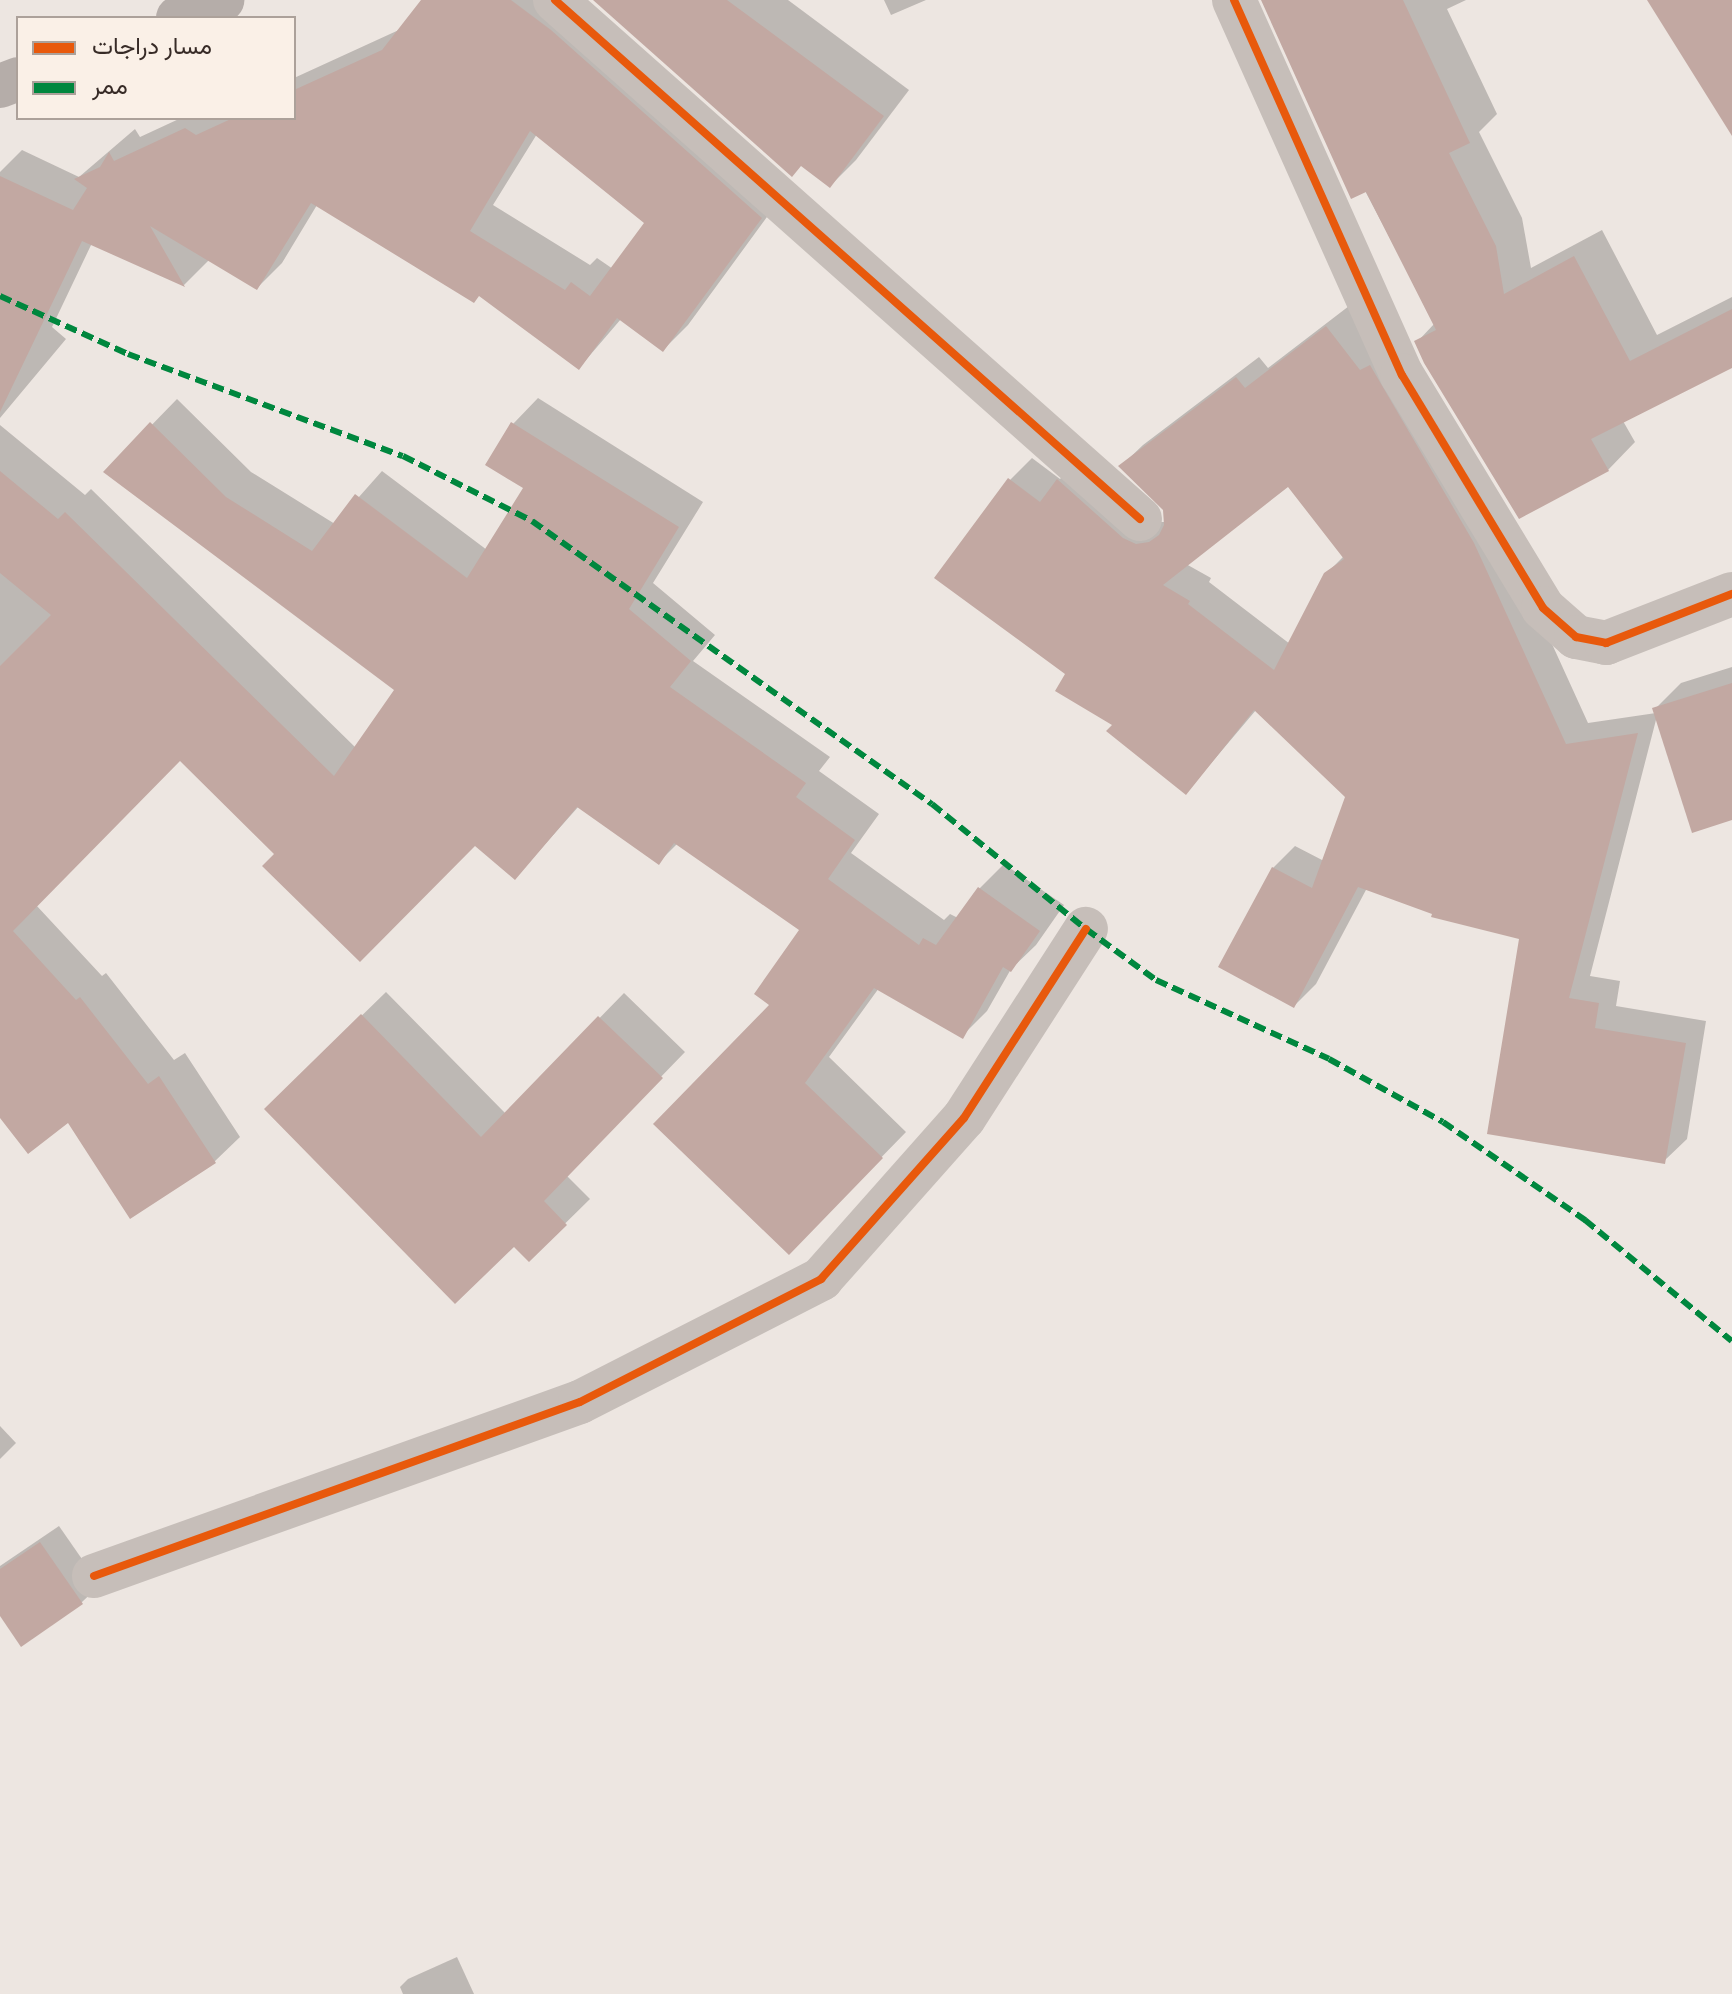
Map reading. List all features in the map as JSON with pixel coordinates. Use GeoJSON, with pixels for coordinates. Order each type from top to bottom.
{"type":"FeatureCollection","features":[{"type":"Feature","properties":{"kind":"main road"},"geometry":{"type":"LineString","coordinates":[[183,16],[222,0]]}},
{"type":"Feature","properties":{"kind":"street"},"geometry":{"type":"LineString","coordinates":[[555,0],[1140,519]]}},
{"type":"Feature","properties":{"kind":"street"},"geometry":{"type":"LineString","coordinates":[[1234,0],[1402,375],[1543,608],[1576,637],[1606,643],[1732,594]]}},
{"type":"Feature","properties":{"kind":"street"},"geometry":{"type":"LineString","coordinates":[[94,1576],[580,1402],[821,1279],[964,1118],[1086,929]]}},
{"type":"Feature","properties":{"kind":"building"},"geometry":{"type":"Polygon","coordinates":[[[421,0],[511,0],[551,30],[762,218],[663,352],[617,318],[579,370],[479,296],[474,303],[311,203],[257,290],[150,226],[185,287],[82,241],[0,412],[0,176],[73,210],[87,188],[74,179],[100,167],[109,152],[114,161],[185,128],[196,135],[229,120],[296,120],[296,89],[382,50],[421,0]],[[530,131],[470,231],[565,290],[571,282],[590,296],[644,223],[530,131]]]}},
{"type":"Feature","properties":{"kind":"building"},"geometry":{"type":"Polygon","coordinates":[[[593,0],[727,0],[884,116],[830,188],[801,166],[792,177],[593,0]]]}},
{"type":"Feature","properties":{"kind":"building"},"geometry":{"type":"Polygon","coordinates":[[[1261,0],[1403,0],[1470,143],[1449,153],[1496,246],[1504,294],[1574,256],[1630,361],[1732,309],[1732,368],[1591,439],[1609,471],[1519,519],[1424,363],[1414,341],[1436,330],[1366,192],[1351,199],[1261,0]]]}},
{"type":"Feature","properties":{"kind":"building"},"geometry":{"type":"Polygon","coordinates":[[[1647,0],[1732,0],[1732,136],[1647,0]]]}},
{"type":"Feature","properties":{"kind":"building"},"geometry":{"type":"Polygon","coordinates":[[[1326,326],[1360,370],[1370,365],[1474,543],[1566,744],[1638,733],[1569,998],[1599,1003],[1595,1028],[1686,1043],[1665,1164],[1487,1134],[1519,939],[1431,917],[1432,914],[1358,887],[1294,1008],[1218,967],[1272,867],[1312,888],[1345,797],[1254,710],[1186,795],[1106,731],[1112,725],[1055,691],[1065,674],[934,578],[1008,478],[1040,502],[1057,479],[1123,538],[1136,544],[1149,542],[1159,535],[1164,525],[1163,510],[1118,466],[1236,377],[1245,388],[1326,326]],[[1288,487],[1163,585],[1190,601],[1188,604],[1274,670],[1324,573],[1344,559],[1288,487]]]}},
{"type":"Feature","properties":{"kind":"building"},"geometry":{"type":"Polygon","coordinates":[[[150,422],[226,497],[312,551],[355,494],[467,578],[523,488],[485,465],[511,422],[679,527],[629,609],[691,661],[670,687],[806,783],[796,797],[855,840],[828,879],[919,945],[923,938],[936,945],[978,887],[1040,931],[1011,972],[1003,967],[963,1039],[874,988],[805,1083],[883,1158],[789,1255],[653,1124],[769,1005],[754,994],[799,930],[674,843],[659,865],[577,807],[515,880],[475,846],[360,962],[262,866],[274,854],[180,761],[13,931],[76,1000],[80,997],[148,1084],[159,1076],[216,1163],[130,1219],[68,1123],[28,1154],[0,1118],[0,666],[51,615],[0,573],[0,471],[58,519],[65,512],[334,776],[394,690],[103,472],[150,422]]]}},
{"type":"Feature","properties":{"kind":"building"},"geometry":{"type":"Polygon","coordinates":[[[1732,683],[1732,820],[1692,833],[1652,708],[1732,683]]]}},
{"type":"Feature","properties":{"kind":"building"},"geometry":{"type":"Polygon","coordinates":[[[361,1014],[481,1137],[598,1016],[663,1078],[544,1201],[567,1225],[529,1262],[514,1247],[455,1304],[264,1109],[361,1014]]]}},
{"type":"Feature","properties":{"kind":"building"},"geometry":{"type":"Polygon","coordinates":[[[40,1542],[83,1604],[21,1647],[0,1616],[0,1569],[40,1542]]]}},
{"type":"Feature","properties":{"kind":"marked path"},"geometry":{"type":"LineString","coordinates":[[0,296],[128,354],[403,456],[532,521],[932,804],[1086,929],[1156,980],[1329,1059],[1443,1122],[1585,1220],[1732,1341]]}},
{"type":"Feature","properties":{"kind":"cycle path"},"geometry":{"type":"LineString","coordinates":[[555,0],[1140,519]]}},
{"type":"Feature","properties":{"kind":"cycle path"},"geometry":{"type":"LineString","coordinates":[[1234,0],[1402,375],[1543,608],[1576,637],[1606,643],[1732,594]]}},
{"type":"Feature","properties":{"kind":"cycle path"},"geometry":{"type":"LineString","coordinates":[[94,1576],[580,1402],[821,1279],[964,1118],[1086,929]]}}]}
